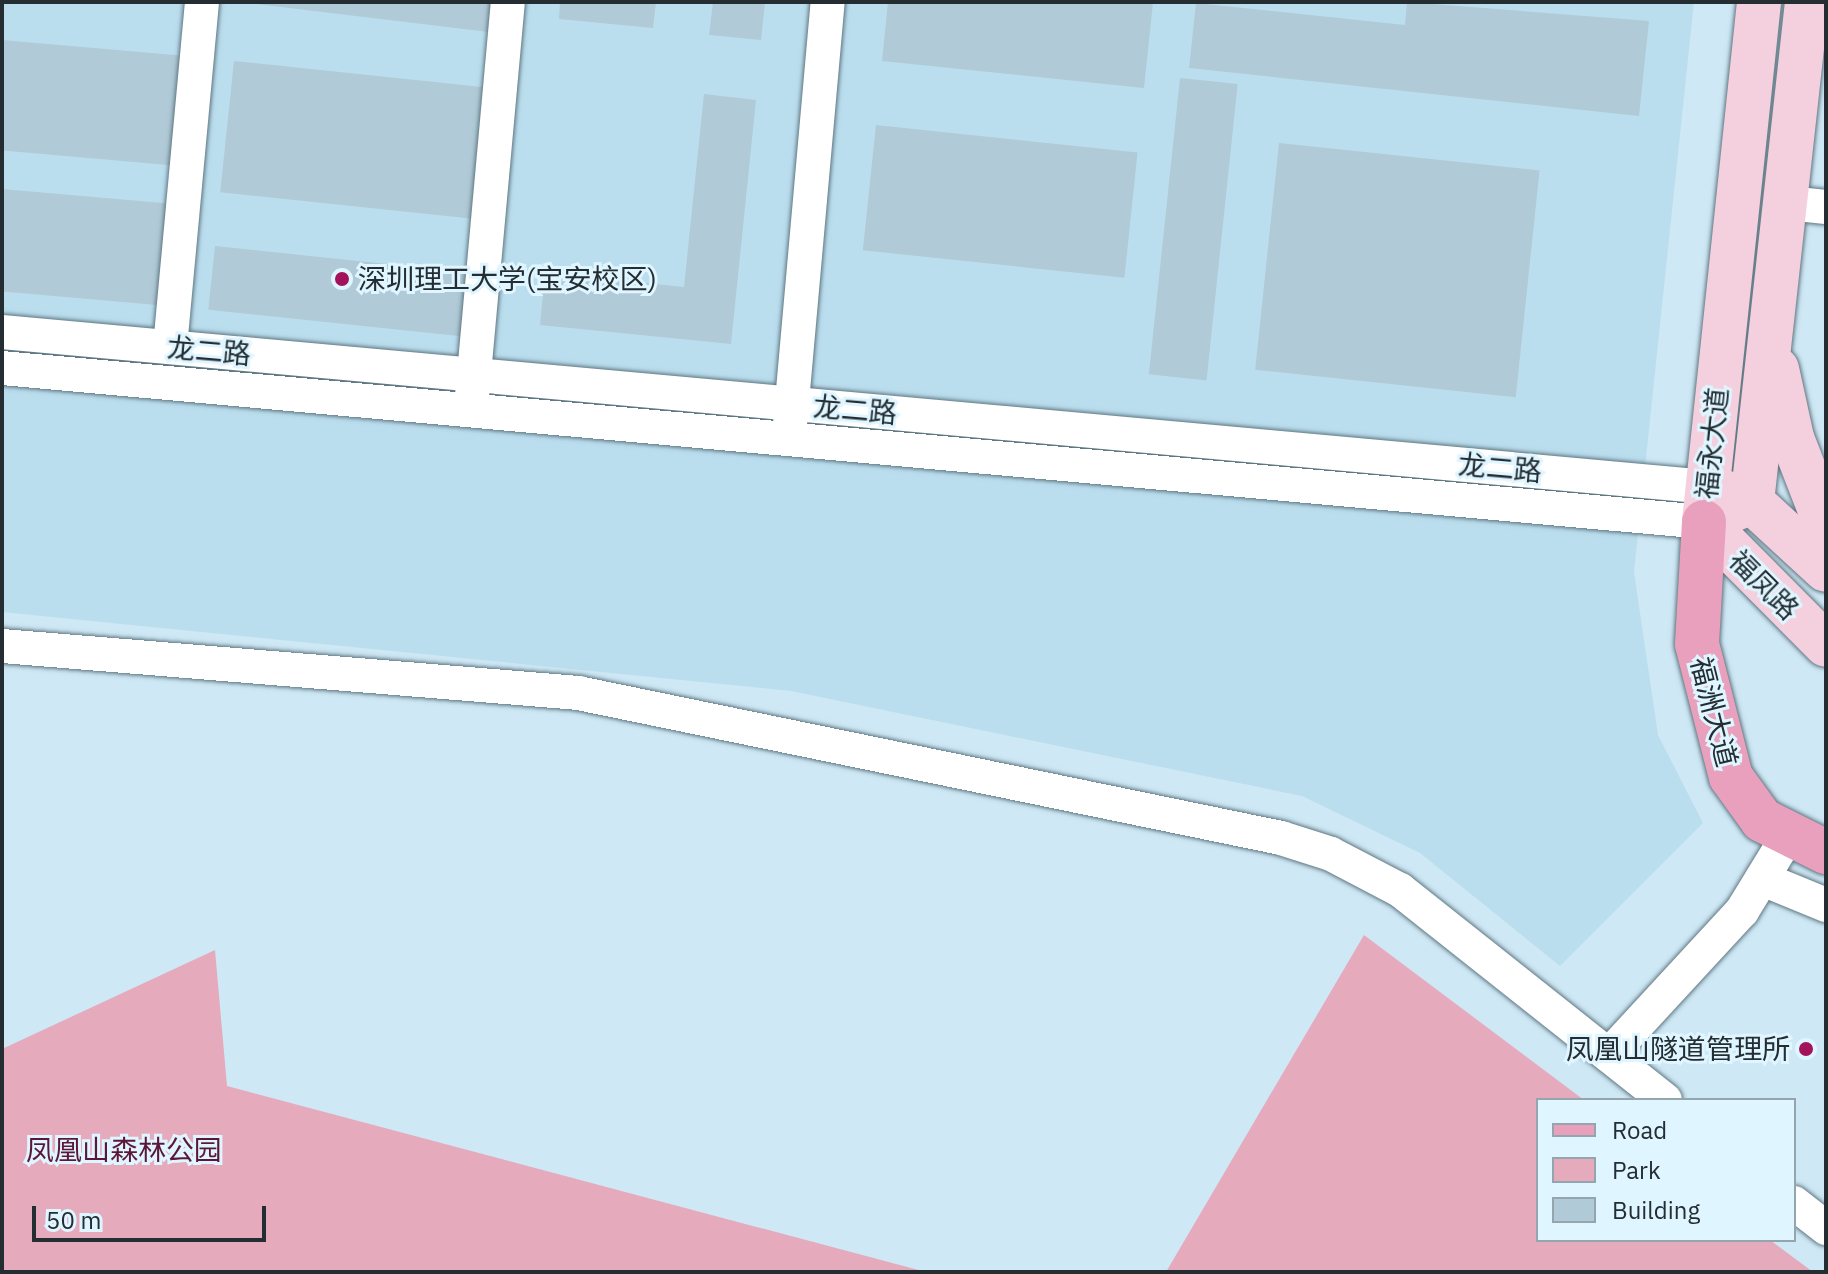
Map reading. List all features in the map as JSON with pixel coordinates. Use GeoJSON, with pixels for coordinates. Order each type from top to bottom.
{"type":"FeatureCollection","features":[{"type":"Feature","properties":{"kind":"main road","name":"福永大道"},"geometry":{"type":"LineString","coordinates":[[1759,2],[1706,504],[1752,502],[1774,325],[1807,205],[1807,2]]}},
{"type":"Feature","properties":{"kind":"main road"},"geometry":{"type":"LineString","coordinates":[[1774,325],[1786,417],[1826,526]]}},
{"type":"Feature","properties":{"kind":"main road","name":"福凤路"},"geometry":{"type":"LineString","coordinates":[[1752,502],[1826,570]]}},
{"type":"Feature","properties":{"kind":"main road","name":"福凤路"},"geometry":{"type":"LineString","coordinates":[[1706,504],[1826,645]]}},
{"type":"Feature","properties":{"kind":"main road","name":"福洲大道"},"geometry":{"type":"LineString","coordinates":[[1706,504],[1695,618],[1721,750],[1744,801],[1807,844]]}},
{"type":"Feature","properties":{"kind":"street"},"geometry":{"type":"LineString","coordinates":[[170,347],[202,2]]}},
{"type":"Feature","properties":{"kind":"street"},"geometry":{"type":"LineString","coordinates":[[471,411],[508,2]]}},
{"type":"Feature","properties":{"kind":"street"},"geometry":{"type":"LineString","coordinates":[[788,439],[828,2]]}},
{"type":"Feature","properties":{"kind":"street","name":"龙二路"},"geometry":{"type":"LineString","coordinates":[[2,332],[791,404],[1706,504]]}},
{"type":"Feature","properties":{"kind":"street","name":"龙二路"},"geometry":{"type":"LineString","coordinates":[[2,368],[788,439],[1706,504]]}},
{"type":"Feature","properties":{"kind":"street"},"geometry":{"type":"LineString","coordinates":[[2,646],[592,695],[1281,838],[1331,854],[1400,890],[1663,1098]]}},
{"type":"Feature","properties":{"kind":"street"},"geometry":{"type":"LineString","coordinates":[[1609,1055],[1765,880],[1807,844]]}},
{"type":"Feature","properties":{"kind":"street"},"geometry":{"type":"LineString","coordinates":[[1765,880],[1826,905]]}},
{"type":"Feature","properties":{"kind":"street"},"geometry":{"type":"LineString","coordinates":[[1796,1205],[1826,1228]]}},
{"type":"Feature","properties":{"kind":"shaded area"},"geometry":{"type":"Polygon","coordinates":[[[2,2],[1694,2],[1634,572],[1658,735],[1703,823],[1560,966],[1420,853],[1302,796],[791,691],[2,612],[2,2]]]}},
{"type":"Feature","properties":{"kind":"green space"},"geometry":{"type":"Polygon","coordinates":[[[1364,935],[1581,1098],[1536,1098],[1536,1242],[1773,1242],[1813,1272],[1166,1272],[1364,935]]]}},
{"type":"Feature","properties":{"kind":"green space","name":"凤凰山森林公园"},"geometry":{"type":"Polygon","coordinates":[[[215,950],[227,1086],[926,1272],[2,1272],[2,1049],[215,950]]]}},
{"type":"Feature","properties":{"kind":"building"},"geometry":{"type":"Polygon","coordinates":[[[240,2],[500,2],[497,33],[240,2]]]}},
{"type":"Feature","properties":{"kind":"building"},"geometry":{"type":"Polygon","coordinates":[[[560,2],[656,2],[653,28],[559,19],[560,2]]]}},
{"type":"Feature","properties":{"kind":"building"},"geometry":{"type":"Polygon","coordinates":[[[713,2],[765,2],[761,40],[709,35],[713,2]]]}},
{"type":"Feature","properties":{"kind":"building"},"geometry":{"type":"Polygon","coordinates":[[[888,2],[1153,2],[1144,88],[882,61],[888,2]]]}},
{"type":"Feature","properties":{"kind":"building"},"geometry":{"type":"Polygon","coordinates":[[[1407,2],[1649,21],[1639,116],[1189,68],[1196,3],[1405,25],[1407,2]]]}},
{"type":"Feature","properties":{"kind":"building"},"geometry":{"type":"Polygon","coordinates":[[[2,40],[186,56],[177,166],[2,150],[2,40]]]}},
{"type":"Feature","properties":{"kind":"building"},"geometry":{"type":"Polygon","coordinates":[[[234,61],[492,88],[478,219],[220,192],[234,61]]]}},
{"type":"Feature","properties":{"kind":"building"},"geometry":{"type":"Polygon","coordinates":[[[1180,78],[1238,84],[1207,380],[1149,374],[1180,78]]]}},
{"type":"Feature","properties":{"kind":"building"},"geometry":{"type":"Polygon","coordinates":[[[704,94],[756,100],[731,344],[540,325],[545,273],[684,287],[704,94]]]}},
{"type":"Feature","properties":{"kind":"building"},"geometry":{"type":"Polygon","coordinates":[[[876,125],[1138,152],[1124,278],[863,250],[876,125]]]}},
{"type":"Feature","properties":{"kind":"building"},"geometry":{"type":"Polygon","coordinates":[[[1279,143],[1540,170],[1516,397],[1255,370],[1279,143]]]}},
{"type":"Feature","properties":{"kind":"building"},"geometry":{"type":"Polygon","coordinates":[[[2,189],[171,204],[162,305],[2,291],[2,189]]]}},
{"type":"Feature","properties":{"kind":"building"},"geometry":{"type":"Polygon","coordinates":[[[215,246],[473,273],[466,337],[208,310],[215,246]]]}},
{"type":"Feature","properties":{"kind":"place","name":"深圳理工大学(宝安校区)"},"geometry":{"type":"Point","coordinates":[342,279]}},
{"type":"Feature","properties":{"kind":"place","name":"凤凰山隧道管理所"},"geometry":{"type":"Point","coordinates":[1806,1049]}}]}
